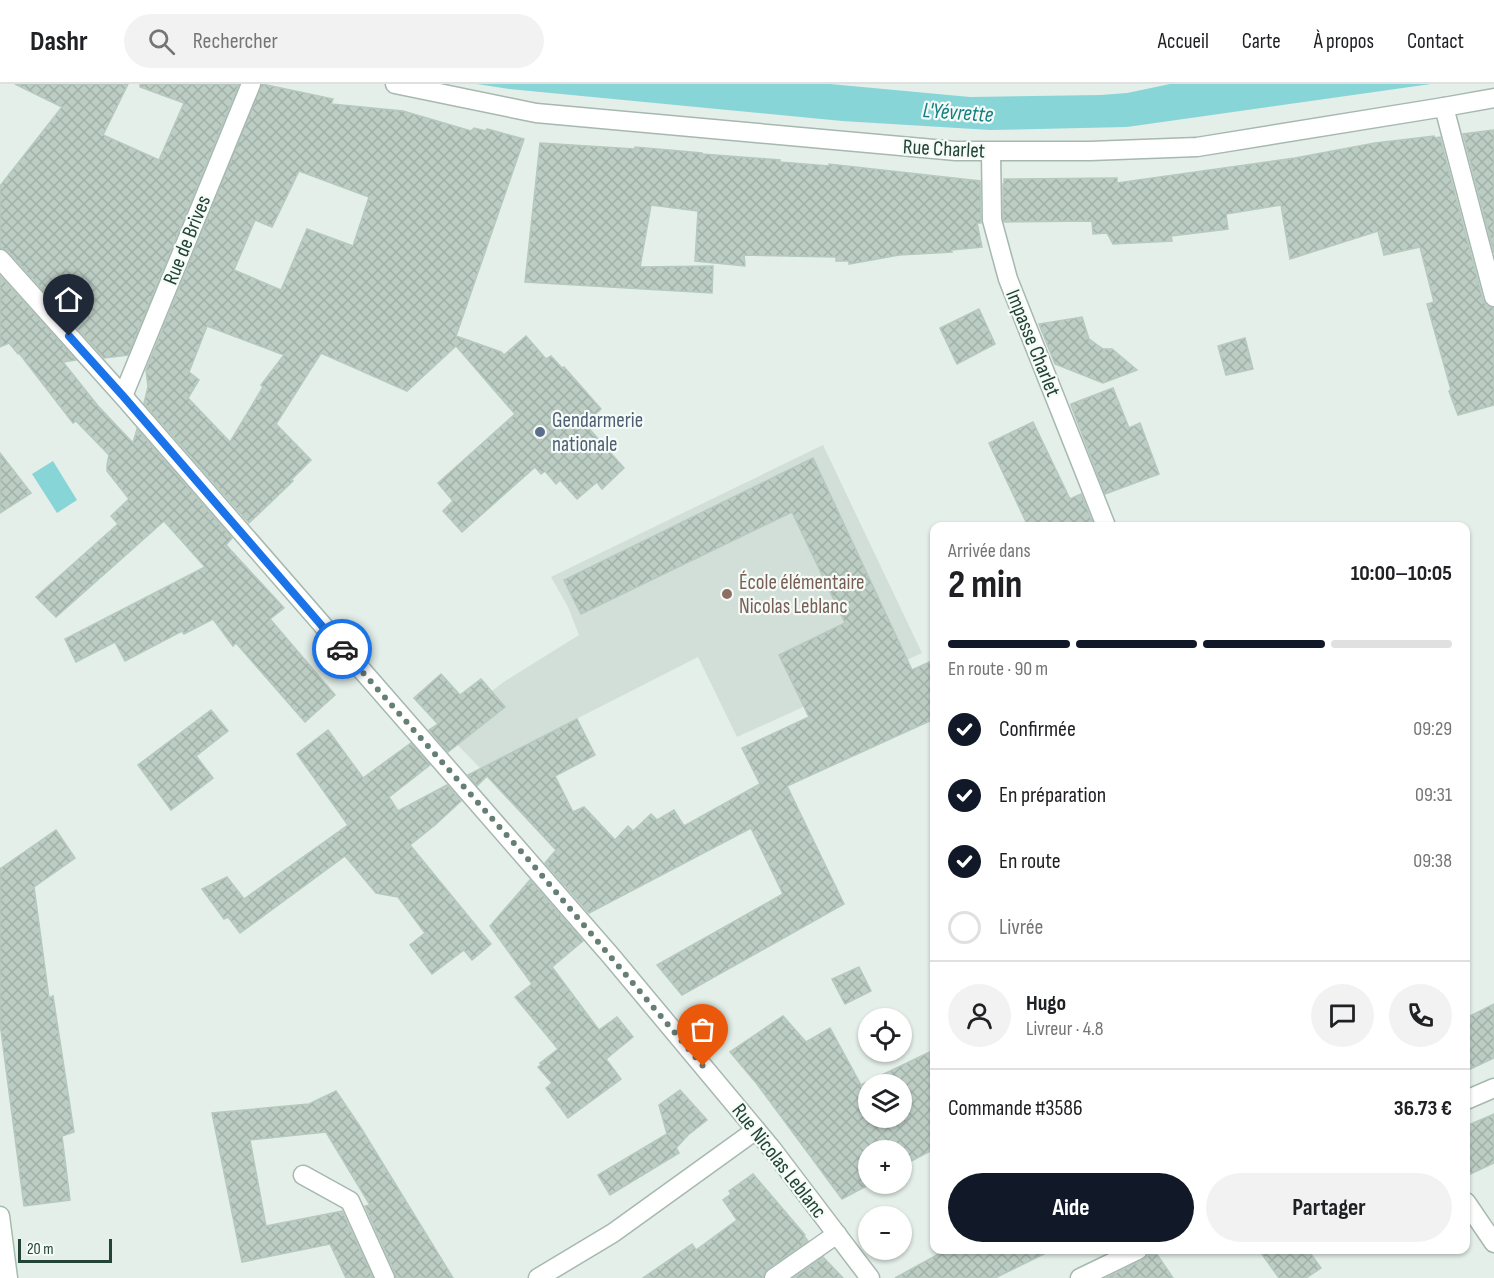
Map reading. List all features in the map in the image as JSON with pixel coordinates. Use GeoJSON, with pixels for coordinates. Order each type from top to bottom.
{"type":"FeatureCollection","features":[{"type":"Feature","properties":{"kind":"street","name":"Rue de Brives"},"geometry":{"type":"LineString","coordinates":[[123,396],[251,84]]}},
{"type":"Feature","properties":{"kind":"street","name":"Rue Charlet"},"geometry":{"type":"LineString","coordinates":[[395,84],[536,113],[957,152],[1197,147],[1494,98]]}},
{"type":"Feature","properties":{"kind":"street"},"geometry":{"type":"LineString","coordinates":[[1444,107],[1494,297]]}},
{"type":"Feature","properties":{"kind":"street","name":"Impasse Charlet"},"geometry":{"type":"LineString","coordinates":[[991,152],[992,220],[1008,279],[1104,522]]}},
{"type":"Feature","properties":{"kind":"street","name":"Rue Nicolas Leblanc"},"geometry":{"type":"LineString","coordinates":[[0,259],[123,396],[588,929],[772,1149],[870,1278]]}},
{"type":"Feature","properties":{"kind":"street"},"geometry":{"type":"LineString","coordinates":[[1470,1098],[1494,1088]]}},
{"type":"Feature","properties":{"kind":"street"},"geometry":{"type":"LineString","coordinates":[[538,1278],[613,1233],[756,1130]]}},
{"type":"Feature","properties":{"kind":"street"},"geometry":{"type":"LineString","coordinates":[[303,1174],[350,1201],[385,1278]]}},
{"type":"Feature","properties":{"kind":"street"},"geometry":{"type":"LineString","coordinates":[[1470,1208],[1494,1243]]}},
{"type":"Feature","properties":{"kind":"street"},"geometry":{"type":"LineString","coordinates":[[0,1216],[8,1278]]}},
{"type":"Feature","properties":{"kind":"street"},"geometry":{"type":"LineString","coordinates":[[774,1278],[837,1234]]}},
{"type":"Feature","properties":{"kind":"street"},"geometry":{"type":"LineString","coordinates":[[1080,1278],[1130,1254]]}},
{"type":"Feature","properties":{"kind":"shaded area","name":"École élémentaire Nicolas Leblanc"},"geometry":{"type":"Polygon","coordinates":[[[823,445],[922,653],[737,737],[698,657],[480,768],[442,729],[505,681],[579,635],[568,607],[551,577],[823,445]]]}},
{"type":"Feature","properties":{"kind":"water","name":"L'Yévrette"},"geometry":{"type":"Polygon","coordinates":[[[477,84],[830,84],[970,97],[1101,95],[1127,93],[1170,84],[1431,84],[1127,127],[990,130],[842,121],[477,84]]]}},
{"type":"Feature","properties":{"kind":"water"},"geometry":{"type":"Polygon","coordinates":[[[53,461],[77,500],[57,513],[32,474],[53,461]]]}},
{"type":"Feature","properties":{"kind":"building"},"geometry":{"type":"Polygon","coordinates":[[[15,84],[128,84],[103,135],[159,160],[184,103],[140,87],[140,84],[239,84],[128,355],[104,358],[8,251],[0,248],[0,186],[62,107],[15,84]]]}},
{"type":"Feature","properties":{"kind":"building"},"geometry":{"type":"Polygon","coordinates":[[[262,84],[333,99],[331,104],[403,111],[471,131],[474,128],[486,131],[487,129],[524,139],[456,336],[504,355],[526,336],[546,359],[551,356],[562,368],[564,367],[601,409],[585,424],[624,468],[602,489],[597,482],[577,499],[560,480],[556,484],[545,471],[541,474],[535,467],[462,532],[443,511],[453,501],[438,483],[515,414],[456,346],[407,391],[321,353],[276,424],[311,460],[291,480],[293,481],[249,523],[144,403],[148,387],[146,370],[262,84]],[[299,171],[272,227],[255,220],[234,270],[281,290],[307,229],[353,246],[369,197],[299,171]],[[207,326],[189,372],[199,380],[188,398],[230,442],[263,387],[261,385],[284,355],[207,326]]]}},
{"type":"Feature","properties":{"kind":"building"},"geometry":{"type":"Polygon","coordinates":[[[1494,130],[1494,253],[1463,134],[1494,130]]]}},
{"type":"Feature","properties":{"kind":"building"},"geometry":{"type":"Polygon","coordinates":[[[1434,136],[1435,138],[1440,137],[1483,300],[1486,305],[1494,308],[1494,405],[1458,415],[1449,391],[1451,390],[1427,304],[1434,302],[1420,247],[1384,255],[1378,231],[1290,259],[1281,205],[1226,214],[1228,229],[1171,236],[1172,241],[1113,244],[1107,233],[1093,234],[1092,221],[1004,222],[1003,218],[1004,179],[1117,178],[1117,183],[1434,136]]]}},
{"type":"Feature","properties":{"kind":"building"},"geometry":{"type":"Polygon","coordinates":[[[540,143],[635,149],[635,147],[780,160],[780,162],[829,166],[829,164],[980,181],[981,223],[977,223],[982,247],[951,250],[952,252],[899,255],[849,264],[849,261],[836,261],[836,257],[744,255],[745,266],[695,261],[698,211],[651,205],[640,267],[713,266],[712,293],[525,282],[540,143]]]}},
{"type":"Feature","properties":{"kind":"building"},"geometry":{"type":"Polygon","coordinates":[[[0,276],[76,360],[63,362],[98,406],[133,443],[137,429],[232,538],[226,545],[284,608],[270,619],[335,695],[305,722],[236,643],[233,646],[213,619],[184,634],[182,631],[125,661],[115,642],[76,662],[65,639],[205,567],[164,521],[56,617],[36,597],[118,524],[111,516],[129,499],[107,471],[109,455],[76,421],[73,423],[9,343],[0,347],[0,276]]]}},
{"type":"Feature","properties":{"kind":"building"},"geometry":{"type":"Polygon","coordinates":[[[979,309],[995,344],[957,364],[940,328],[979,309]]]}},
{"type":"Feature","properties":{"kind":"building"},"geometry":{"type":"Polygon","coordinates":[[[1082,317],[1089,339],[1103,349],[1112,349],[1137,370],[1103,383],[1055,364],[1039,324],[1082,317]]]}},
{"type":"Feature","properties":{"kind":"building"},"geometry":{"type":"Polygon","coordinates":[[[1245,338],[1253,369],[1226,375],[1218,346],[1245,338]]]}},
{"type":"Feature","properties":{"kind":"building"},"geometry":{"type":"Polygon","coordinates":[[[1113,388],[1129,428],[1140,423],[1159,474],[1105,494],[1071,404],[1113,388]]]}},
{"type":"Feature","properties":{"kind":"building"},"geometry":{"type":"Polygon","coordinates":[[[1033,422],[1070,499],[1081,494],[1092,522],[1026,522],[989,443],[1033,422]]]}},
{"type":"Feature","properties":{"kind":"building"},"geometry":{"type":"Polygon","coordinates":[[[0,453],[31,493],[0,513],[0,453]]]}},
{"type":"Feature","properties":{"kind":"building"},"geometry":{"type":"Polygon","coordinates":[[[813,458],[912,670],[930,662],[930,721],[787,786],[844,904],[682,995],[657,965],[783,894],[751,828],[589,913],[545,863],[556,850],[487,776],[477,786],[468,775],[577,719],[595,755],[555,776],[573,812],[584,807],[615,840],[628,826],[633,831],[651,814],[657,820],[674,810],[684,826],[760,784],[742,748],[809,717],[779,655],[845,623],[792,512],[581,614],[564,580],[813,458]]]}},
{"type":"Feature","properties":{"kind":"building"},"geometry":{"type":"Polygon","coordinates":[[[441,674],[460,695],[481,679],[505,707],[448,752],[429,730],[438,724],[414,698],[441,674]]]}},
{"type":"Feature","properties":{"kind":"building"},"geometry":{"type":"Polygon","coordinates":[[[211,710],[228,731],[196,756],[213,778],[171,810],[138,765],[211,710]]]}},
{"type":"Feature","properties":{"kind":"building"},"geometry":{"type":"Polygon","coordinates":[[[328,730],[363,778],[411,743],[430,765],[389,797],[398,811],[447,785],[461,801],[410,845],[491,944],[472,960],[464,950],[432,974],[410,945],[425,933],[398,897],[376,893],[345,856],[240,933],[228,917],[224,919],[202,889],[227,877],[244,899],[348,825],[297,754],[328,730]]]}},
{"type":"Feature","properties":{"kind":"building"},"geometry":{"type":"Polygon","coordinates":[[[56,830],[75,858],[34,887],[49,998],[53,996],[74,1132],[62,1136],[70,1200],[24,1206],[0,1023],[0,869],[56,830]]]}},
{"type":"Feature","properties":{"kind":"building"},"geometry":{"type":"Polygon","coordinates":[[[530,880],[583,941],[552,967],[599,1030],[617,1017],[633,1037],[606,1059],[621,1079],[568,1118],[546,1088],[552,1083],[538,1067],[558,1049],[515,997],[532,984],[490,926],[530,880]]]}},
{"type":"Feature","properties":{"kind":"building"},"geometry":{"type":"Polygon","coordinates":[[[859,967],[871,991],[845,1004],[832,979],[859,967]]]}},
{"type":"Feature","properties":{"kind":"building"},"geometry":{"type":"Polygon","coordinates":[[[1494,1004],[1494,1058],[1470,1069],[1470,1016],[1494,1004]]]}},
{"type":"Feature","properties":{"kind":"building"},"geometry":{"type":"Polygon","coordinates":[[[783,1016],[806,1042],[830,1028],[858,1079],[858,1128],[912,1128],[912,1074],[884,1074],[930,1052],[930,1151],[912,1161],[912,1140],[858,1140],[858,1190],[842,1199],[757,1084],[730,1052],[783,1016]]]}},
{"type":"Feature","properties":{"kind":"building"},"geometry":{"type":"Polygon","coordinates":[[[680,1090],[707,1120],[676,1148],[679,1153],[610,1195],[598,1175],[667,1134],[659,1105],[680,1090]]]}},
{"type":"Feature","properties":{"kind":"building"},"geometry":{"type":"Polygon","coordinates":[[[336,1091],[453,1278],[396,1278],[365,1206],[370,1205],[326,1132],[250,1140],[266,1226],[342,1211],[373,1278],[346,1278],[330,1244],[242,1262],[212,1113],[309,1104],[336,1091]]]}},
{"type":"Feature","properties":{"kind":"building"},"geometry":{"type":"Polygon","coordinates":[[[1494,1114],[1494,1163],[1470,1174],[1470,1124],[1494,1114]]]}},
{"type":"Feature","properties":{"kind":"building"},"geometry":{"type":"Polygon","coordinates":[[[753,1174],[808,1241],[768,1269],[763,1278],[643,1278],[692,1244],[696,1250],[737,1220],[723,1200],[731,1194],[729,1191],[753,1174]]]}},
{"type":"Feature","properties":{"kind":"building"},"geometry":{"type":"Polygon","coordinates":[[[939,1254],[1044,1254],[995,1278],[895,1278],[939,1254]]]}},
{"type":"Feature","properties":{"kind":"building"},"geometry":{"type":"Polygon","coordinates":[[[1148,1254],[1157,1254],[1173,1278],[1106,1278],[1143,1260],[1148,1254]]]}},
{"type":"Feature","properties":{"kind":"building"},"geometry":{"type":"Polygon","coordinates":[[[1262,1254],[1311,1254],[1321,1268],[1306,1278],[1279,1278],[1262,1254]]]}},
{"type":"Feature","properties":{"kind":"building"},"geometry":{"type":"Polygon","coordinates":[[[823,1257],[843,1278],[794,1278],[823,1257]]]}},
{"type":"Feature","properties":{"kind":"way so far"},"geometry":{"type":"LineString","coordinates":[[342,649],[534,866],[703,1066]]}},
{"type":"Feature","properties":{"kind":"place","name":"Gendarmerie nationale"},"geometry":{"type":"Point","coordinates":[540,432]}},
{"type":"Feature","properties":{"kind":"place","name":"École élémentaire Nicolas Leblanc"},"geometry":{"type":"Point","coordinates":[727,594]}},
{"type":"Feature","properties":{"kind":"route"},"geometry":{"type":"LineString","coordinates":[[69,336],[342,649]]}}]}
